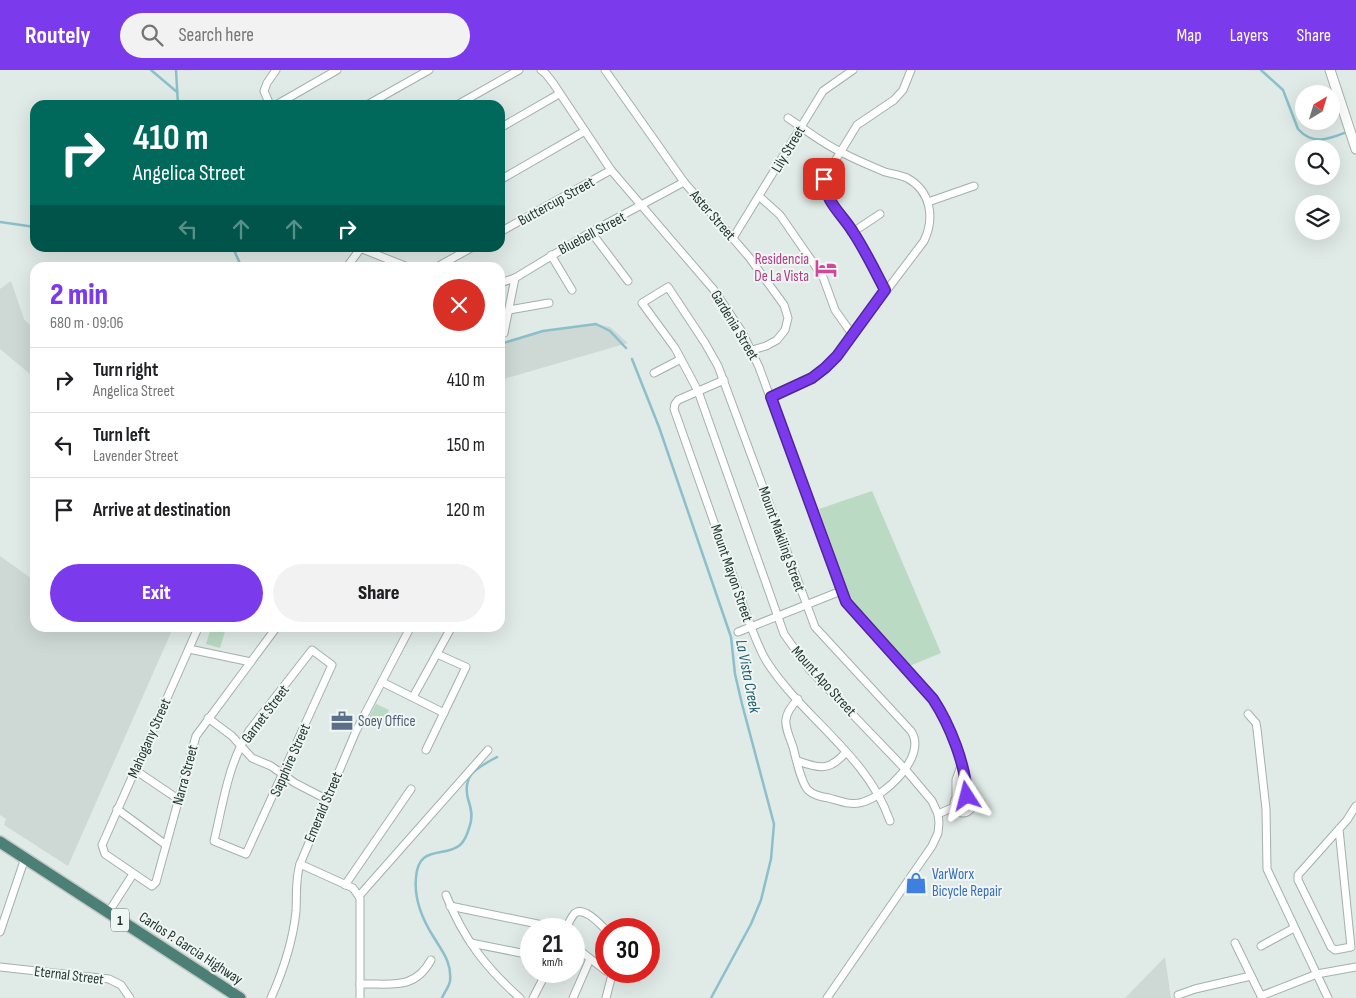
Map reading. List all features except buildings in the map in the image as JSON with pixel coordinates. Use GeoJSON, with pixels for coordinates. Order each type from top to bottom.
{"type":"FeatureCollection","features":[{"type":"Feature","properties":{"kind":"highway","name":"Carlos P. Garcia Highway"},"geometry":{"type":"LineString","coordinates":[[0,842],[240,998]]}},
{"type":"Feature","properties":{"kind":"street"},"geometry":{"type":"LineString","coordinates":[[268,100],[264,91],[276,70]]}},
{"type":"Feature","properties":{"kind":"street"},"geometry":{"type":"LineString","coordinates":[[285,100],[337,70]]}},
{"type":"Feature","properties":{"kind":"street"},"geometry":{"type":"LineString","coordinates":[[376,100],[429,70]]}},
{"type":"Feature","properties":{"kind":"street"},"geometry":{"type":"LineString","coordinates":[[466,100],[519,70]]}},
{"type":"Feature","properties":{"kind":"street","name":"Gardenia Street"},"geometry":{"type":"LineString","coordinates":[[541,70],[546,74],[611,170],[714,290],[752,350],[771,397],[841,591],[857,616],[933,699],[948,728],[966,781],[967,796]]}},
{"type":"Feature","properties":{"kind":"street","name":"Aster Street"},"geometry":{"type":"LineString","coordinates":[[605,70],[684,182],[733,238],[784,305],[788,318],[785,330],[777,340],[752,350]]}},
{"type":"Feature","properties":{"kind":"street","name":"Lily Street"},"geometry":{"type":"LineString","coordinates":[[733,238],[760,197],[823,90],[853,70]]}},
{"type":"Feature","properties":{"kind":"street"},"geometry":{"type":"LineString","coordinates":[[885,290],[854,232],[828,200],[824,189],[824,179],[861,121],[894,100],[903,90],[911,70]]}},
{"type":"Feature","properties":{"kind":"street"},"geometry":{"type":"LineString","coordinates":[[1330,70],[1355,146]]}},
{"type":"Feature","properties":{"kind":"street"},"geometry":{"type":"LineString","coordinates":[[505,125],[559,94]]}},
{"type":"Feature","properties":{"kind":"street"},"geometry":{"type":"LineString","coordinates":[[771,397],[812,378],[837,356],[885,290],[924,241],[930,229],[931,217],[928,202],[922,190],[906,178],[886,172],[840,152],[788,118]]}},
{"type":"Feature","properties":{"kind":"street"},"geometry":{"type":"LineString","coordinates":[[505,177],[585,131]]}},
{"type":"Feature","properties":{"kind":"street","name":"Buttercup Street"},"geometry":{"type":"LineString","coordinates":[[505,229],[611,170]]}},
{"type":"Feature","properties":{"kind":"street","name":"Bluebell Street"},"geometry":{"type":"LineString","coordinates":[[505,282],[515,278],[590,232],[684,182]]}},
{"type":"Feature","properties":{"kind":"street"},"geometry":{"type":"LineString","coordinates":[[928,202],[974,186]]}},
{"type":"Feature","properties":{"kind":"street"},"geometry":{"type":"LineString","coordinates":[[760,197],[780,215],[823,278],[836,310],[852,334]]}},
{"type":"Feature","properties":{"kind":"street"},"geometry":{"type":"LineString","coordinates":[[854,232],[880,214]]}},
{"type":"Feature","properties":{"kind":"street"},"geometry":{"type":"LineString","coordinates":[[590,232],[628,281]]}},
{"type":"Feature","properties":{"kind":"street"},"geometry":{"type":"LineString","coordinates":[[446,262],[464,252]]}},
{"type":"Feature","properties":{"kind":"street"},"geometry":{"type":"LineString","coordinates":[[372,253],[395,262]]}},
{"type":"Feature","properties":{"kind":"street"},"geometry":{"type":"LineString","coordinates":[[550,255],[572,290]]}},
{"type":"Feature","properties":{"kind":"street"},"geometry":{"type":"LineString","coordinates":[[505,329],[515,278]]}},
{"type":"Feature","properties":{"kind":"street","name":"Mount Apo Street"},"geometry":{"type":"LineString","coordinates":[[668,286],[642,303],[681,359],[698,391],[778,617],[789,642],[805,664],[928,796],[938,814]]}},
{"type":"Feature","properties":{"kind":"street","name":"Mount Makiling Street"},"geometry":{"type":"LineString","coordinates":[[668,286],[705,343],[724,380],[815,627],[914,735],[915,750],[905,770]]}},
{"type":"Feature","properties":{"kind":"street"},"geometry":{"type":"LineString","coordinates":[[509,310],[549,302]]}},
{"type":"Feature","properties":{"kind":"street"},"geometry":{"type":"LineString","coordinates":[[654,372],[681,359]]}},
{"type":"Feature","properties":{"kind":"street"},"geometry":{"type":"LineString","coordinates":[[698,391],[724,380]]}},
{"type":"Feature","properties":{"kind":"street","name":"Mount Mayon Street"},"geometry":{"type":"LineString","coordinates":[[698,391],[675,404],[675,412],[751,627],[766,662],[865,773],[879,794],[890,821]]}},
{"type":"Feature","properties":{"kind":"street"},"geometry":{"type":"LineString","coordinates":[[738,632],[841,591]]}},
{"type":"Feature","properties":{"kind":"street","name":"Mahogany Street"},"geometry":{"type":"LineString","coordinates":[[133,874],[105,854],[102,850],[102,842],[196,632]]}},
{"type":"Feature","properties":{"kind":"street","name":"Narra Street"},"geometry":{"type":"LineString","coordinates":[[133,874],[153,886],[156,882],[196,736],[273,632]]}},
{"type":"Feature","properties":{"kind":"street","name":"Emerald Street"},"geometry":{"type":"LineString","coordinates":[[271,998],[280,976],[293,929],[296,880],[300,864],[356,731],[408,632]]}},
{"type":"Feature","properties":{"kind":"street"},"geometry":{"type":"LineString","coordinates":[[413,697],[449,632]]}},
{"type":"Feature","properties":{"kind":"street"},"geometry":{"type":"LineString","coordinates":[[189,649],[251,662]]}},
{"type":"Feature","properties":{"kind":"street","name":"Garnet Street"},"geometry":{"type":"LineString","coordinates":[[246,854],[214,841],[226,792],[241,745],[312,650],[332,665]]}},
{"type":"Feature","properties":{"kind":"street"},"geometry":{"type":"LineString","coordinates":[[426,750],[466,667],[437,654]]}},
{"type":"Feature","properties":{"kind":"street","name":"Sapphire Street"},"geometry":{"type":"LineString","coordinates":[[246,854],[332,665]]}},
{"type":"Feature","properties":{"kind":"street"},"geometry":{"type":"LineString","coordinates":[[382,682],[444,712]]}},
{"type":"Feature","properties":{"kind":"street"},"geometry":{"type":"LineString","coordinates":[[798,699],[790,708],[785,719],[808,791],[817,795],[858,804],[872,799],[879,794],[905,770]]}},
{"type":"Feature","properties":{"kind":"street"},"geometry":{"type":"LineString","coordinates":[[1248,714],[1256,723],[1257,729],[1266,809],[1267,870],[1328,998]]}},
{"type":"Feature","properties":{"kind":"street"},"geometry":{"type":"LineString","coordinates":[[208,718],[232,736],[252,758],[271,766],[295,783],[326,799]]}},
{"type":"Feature","properties":{"kind":"street"},"geometry":{"type":"LineString","coordinates":[[359,896],[488,750]]}},
{"type":"Feature","properties":{"kind":"street"},"geometry":{"type":"LineString","coordinates":[[798,761],[810,766],[827,767],[839,760],[846,752]]}},
{"type":"Feature","properties":{"kind":"street"},"geometry":{"type":"LineString","coordinates":[[954,807],[956,780],[961,766]]}},
{"type":"Feature","properties":{"kind":"street"},"geometry":{"type":"LineString","coordinates":[[135,770],[178,799]]}},
{"type":"Feature","properties":{"kind":"street"},"geometry":{"type":"LineString","coordinates":[[345,884],[411,789]]}},
{"type":"Feature","properties":{"kind":"street"},"geometry":{"type":"LineString","coordinates":[[954,807],[961,814],[969,812],[972,803],[967,796],[962,795],[956,798]]}},
{"type":"Feature","properties":{"kind":"street"},"geometry":{"type":"LineString","coordinates":[[1339,829],[1351,947],[1334,949],[1298,880],[1298,875],[1339,829],[1356,806]]}},
{"type":"Feature","properties":{"kind":"street"},"geometry":{"type":"LineString","coordinates":[[827,998],[932,846],[939,829],[938,814],[954,807]]}},
{"type":"Feature","properties":{"kind":"street"},"geometry":{"type":"LineString","coordinates":[[117,809],[166,845]]}},
{"type":"Feature","properties":{"kind":"street"},"geometry":{"type":"LineString","coordinates":[[0,932],[25,858]]}},
{"type":"Feature","properties":{"kind":"street"},"geometry":{"type":"LineString","coordinates":[[300,864],[353,888],[359,896],[361,904],[360,998]]}},
{"type":"Feature","properties":{"kind":"street"},"geometry":{"type":"LineString","coordinates":[[108,913],[133,874]]}},
{"type":"Feature","properties":{"kind":"street"},"geometry":{"type":"LineString","coordinates":[[446,895],[450,906],[471,943],[491,971],[520,998]]}},
{"type":"Feature","properties":{"kind":"street"},"geometry":{"type":"LineString","coordinates":[[450,906],[520,920]]}},
{"type":"Feature","properties":{"kind":"street"},"geometry":{"type":"LineString","coordinates":[[572,918],[575,914],[584,912],[595,921]]}},
{"type":"Feature","properties":{"kind":"street"},"geometry":{"type":"LineString","coordinates":[[1261,946],[1294,928]]}},
{"type":"Feature","properties":{"kind":"street"},"geometry":{"type":"LineString","coordinates":[[471,943],[520,953]]}},
{"type":"Feature","properties":{"kind":"street"},"geometry":{"type":"LineString","coordinates":[[1235,944],[1262,997],[1317,974],[1356,967]]}},
{"type":"Feature","properties":{"kind":"street"},"geometry":{"type":"LineString","coordinates":[[585,955],[595,962]]}},
{"type":"Feature","properties":{"kind":"street"},"geometry":{"type":"LineString","coordinates":[[573,998],[590,959]]}},
{"type":"Feature","properties":{"kind":"street"},"geometry":{"type":"LineString","coordinates":[[360,984],[409,982],[421,975],[431,960]]}},
{"type":"Feature","properties":{"kind":"street","name":"Eternal Street"},"geometry":{"type":"LineString","coordinates":[[0,966],[109,979],[121,985],[130,998]]}},
{"type":"Feature","properties":{"kind":"street"},"geometry":{"type":"LineString","coordinates":[[1178,995],[1195,989],[1251,976]]}},
{"type":"Feature","properties":{"kind":"street"},"geometry":{"type":"LineString","coordinates":[[533,998],[541,983]]}},
{"type":"Feature","properties":{"kind":"street"},"geometry":{"type":"LineString","coordinates":[[606,998],[608,983]]}},
{"type":"Feature","properties":{"kind":"shaded area"},"geometry":{"type":"Polygon","coordinates":[[[11,281],[24,319],[30,326],[30,374],[0,349],[0,289],[11,281]]]}},
{"type":"Feature","properties":{"kind":"shaded area"},"geometry":{"type":"Polygon","coordinates":[[[596,324],[610,327],[628,343],[505,379],[505,342],[543,331],[596,324]]]}},
{"type":"Feature","properties":{"kind":"shaded area"},"geometry":{"type":"Polygon","coordinates":[[[0,556],[30,577],[30,632],[171,632],[68,866],[4,825],[6,819],[0,815],[0,556]]]}},
{"type":"Feature","properties":{"kind":"shaded area"},"geometry":{"type":"Polygon","coordinates":[[[1165,957],[1171,998],[1125,998],[1165,957]]]}},
{"type":"Feature","properties":{"kind":"green space"},"geometry":{"type":"Polygon","coordinates":[[[872,491],[941,653],[907,667],[855,606],[848,594],[819,509],[872,491]]]}},
{"type":"Feature","properties":{"kind":"green space"},"geometry":{"type":"Polygon","coordinates":[[[210,632],[225,632],[220,648],[206,644],[210,632]]]}},
{"type":"Feature","properties":{"kind":"green space"},"geometry":{"type":"Polygon","coordinates":[[[376,704],[389,710],[380,728],[367,721],[376,704]]]}},
{"type":"Feature","properties":{"kind":"waterway"},"geometry":{"type":"LineString","coordinates":[[151,70],[177,92]]}},
{"type":"Feature","properties":{"kind":"waterway"},"geometry":{"type":"LineString","coordinates":[[176,70],[178,100]]}},
{"type":"Feature","properties":{"kind":"waterway"},"geometry":{"type":"LineString","coordinates":[[1261,70],[1283,90],[1298,129],[1309,138],[1328,139],[1347,132]]}},
{"type":"Feature","properties":{"kind":"waterway"},"geometry":{"type":"LineString","coordinates":[[0,222],[30,226]]}},
{"type":"Feature","properties":{"kind":"waterway","name":"La Vista Creek"},"geometry":{"type":"LineString","coordinates":[[235,252],[239,262]]}},
{"type":"Feature","properties":{"kind":"waterway","name":"La Vista Creek"},"geometry":{"type":"LineString","coordinates":[[505,342],[543,331],[596,324],[610,331],[626,348]]}},
{"type":"Feature","properties":{"kind":"waterway","name":"La Vista Creek"},"geometry":{"type":"LineString","coordinates":[[632,359],[659,427],[731,637],[735,674],[774,824],[771,859],[761,900],[751,924],[711,998]]}},
{"type":"Feature","properties":{"kind":"waterway"},"geometry":{"type":"LineString","coordinates":[[442,998],[449,983],[449,968],[446,957],[429,930],[420,908],[416,893],[418,867],[427,856],[454,849],[464,841],[471,818],[467,783],[477,769],[497,757]]}},
{"type":"Feature","properties":{"kind":"place","name":"Residencia De La Vista"},"geometry":{"type":"Point","coordinates":[826,268]}},
{"type":"Feature","properties":{"kind":"place","name":"Soey Office"},"geometry":{"type":"Point","coordinates":[342,721]}},
{"type":"Feature","properties":{"kind":"place","name":"VarWorx Bicycle Repair"},"geometry":{"type":"Point","coordinates":[916,883]}},
{"type":"Feature","properties":{"kind":"route"},"geometry":{"type":"LineString","coordinates":[[824,179],[824,189],[828,200],[854,232],[885,290],[837,356],[825,368],[812,378],[771,397],[846,602],[933,699],[943,714],[965,776],[967,796]]}}]}
